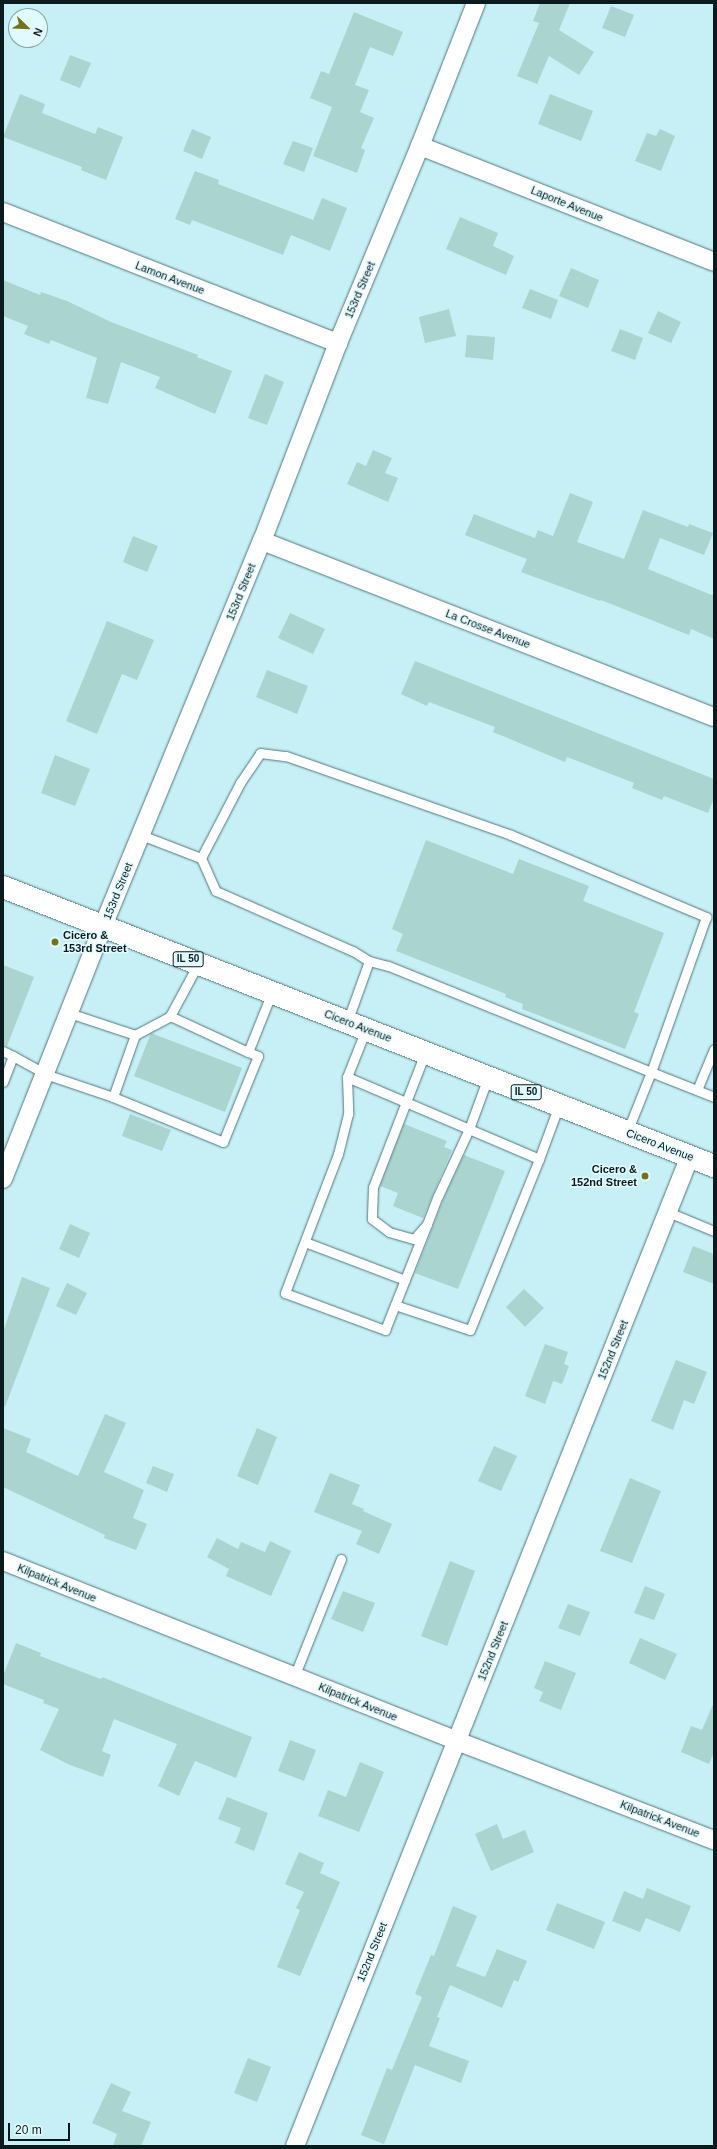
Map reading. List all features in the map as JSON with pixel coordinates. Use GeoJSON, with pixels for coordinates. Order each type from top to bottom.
{"type":"FeatureCollection","features":[{"type":"Feature","properties":{"kind":"main road","name":"Cicero Avenue"},"geometry":{"type":"LineString","coordinates":[[3,887],[627,1132],[690,1156],[713,1162]]}},
{"type":"Feature","properties":{"kind":"street","name":"153rd Street"},"geometry":{"type":"LineString","coordinates":[[3,1179],[103,926],[262,541],[338,343],[420,146],[476,3]]}},
{"type":"Feature","properties":{"kind":"street","name":"Laporte Avenue"},"geometry":{"type":"LineString","coordinates":[[420,146],[714,262]]}},
{"type":"Feature","properties":{"kind":"street","name":"Lamon Avenue"},"geometry":{"type":"LineString","coordinates":[[3,212],[338,343]]}},
{"type":"Feature","properties":{"kind":"street","name":"La Crosse Avenue"},"geometry":{"type":"LineString","coordinates":[[262,541],[714,717]]}},
{"type":"Feature","properties":{"kind":"street","name":"152nd Street"},"geometry":{"type":"LineString","coordinates":[[295,2146],[690,1156]]}},
{"type":"Feature","properties":{"kind":"street","name":"Kilpatrick Avenue"},"geometry":{"type":"LineString","coordinates":[[3,1561],[457,1741],[714,1840]]}},
{"type":"Feature","properties":{"kind":"lane"},"geometry":{"type":"LineString","coordinates":[[201,858],[240,782],[260,753],[286,756],[511,835],[706,917],[651,1072],[627,1132]]}},
{"type":"Feature","properties":{"kind":"lane"},"geometry":{"type":"LineString","coordinates":[[141,835],[201,858],[216,891],[353,950],[369,961],[388,966],[714,1097]]}},
{"type":"Feature","properties":{"kind":"lane"},"geometry":{"type":"LineString","coordinates":[[369,961],[347,1077],[348,1114],[338,1154],[285,1293],[385,1330],[427,1224],[469,1129],[488,1077]]}},
{"type":"Feature","properties":{"kind":"lane"},"geometry":{"type":"LineString","coordinates":[[113,1097],[135,1035],[170,1016],[198,964]]}},
{"type":"Feature","properties":{"kind":"lane"},"geometry":{"type":"LineString","coordinates":[[248,1052],[272,992]]}},
{"type":"Feature","properties":{"kind":"lane"},"geometry":{"type":"LineString","coordinates":[[69,1013],[135,1035]]}},
{"type":"Feature","properties":{"kind":"lane"},"geometry":{"type":"LineString","coordinates":[[3,1051],[44,1074],[113,1097],[223,1142],[258,1056],[170,1016]]}},
{"type":"Feature","properties":{"kind":"lane"},"geometry":{"type":"LineString","coordinates":[[697,1090],[714,1049]]}},
{"type":"Feature","properties":{"kind":"lane"},"geometry":{"type":"LineString","coordinates":[[425,1052],[373,1187],[372,1219],[389,1232],[414,1239],[427,1224]]}},
{"type":"Feature","properties":{"kind":"lane"},"geometry":{"type":"LineString","coordinates":[[3,1082],[13,1056]]}},
{"type":"Feature","properties":{"kind":"lane"},"geometry":{"type":"LineString","coordinates":[[347,1077],[539,1159]]}},
{"type":"Feature","properties":{"kind":"lane"},"geometry":{"type":"LineString","coordinates":[[395,1305],[470,1330],[539,1159],[559,1105]]}},
{"type":"Feature","properties":{"kind":"lane"},"geometry":{"type":"LineString","coordinates":[[668,1212],[714,1231]]}},
{"type":"Feature","properties":{"kind":"lane"},"geometry":{"type":"LineString","coordinates":[[305,1242],[405,1280]]}},
{"type":"Feature","properties":{"kind":"lane"},"geometry":{"type":"LineString","coordinates":[[294,1677],[341,1559]]}},
{"type":"Feature","properties":{"kind":"building"},"geometry":{"type":"Polygon","coordinates":[[[540,3],[570,3],[559,30],[594,52],[579,75],[549,56],[537,84],[517,76],[539,23],[533,21],[540,3]]]}},
{"type":"Feature","properties":{"kind":"building"},"geometry":{"type":"Polygon","coordinates":[[[611,6],[634,15],[625,37],[602,28],[611,6]]]}},
{"type":"Feature","properties":{"kind":"building"},"geometry":{"type":"Polygon","coordinates":[[[354,12],[403,32],[393,56],[370,47],[355,85],[369,90],[360,112],[374,118],[361,148],[365,150],[357,173],[313,156],[332,107],[310,98],[321,71],[329,74],[354,12]]]}},
{"type":"Feature","properties":{"kind":"building"},"geometry":{"type":"Polygon","coordinates":[[[70,55],[91,63],[80,88],[60,80],[70,55]]]}},
{"type":"Feature","properties":{"kind":"building"},"geometry":{"type":"Polygon","coordinates":[[[20,94],[45,104],[42,113],[95,134],[98,127],[123,137],[106,180],[81,170],[82,167],[3,137],[20,94]]]}},
{"type":"Feature","properties":{"kind":"building"},"geometry":{"type":"Polygon","coordinates":[[[550,94],[593,111],[581,141],[538,124],[550,94]]]}},
{"type":"Feature","properties":{"kind":"building"},"geometry":{"type":"Polygon","coordinates":[[[192,129],[211,137],[202,159],[183,151],[192,129]]]}},
{"type":"Feature","properties":{"kind":"building"},"geometry":{"type":"Polygon","coordinates":[[[660,129],[675,136],[661,171],[635,161],[647,133],[656,136],[660,129]]]}},
{"type":"Feature","properties":{"kind":"building"},"geometry":{"type":"Polygon","coordinates":[[[293,141],[313,148],[304,172],[283,164],[293,141]]]}},
{"type":"Feature","properties":{"kind":"building"},"geometry":{"type":"Polygon","coordinates":[[[195,171],[219,180],[218,184],[313,220],[322,198],[347,208],[330,251],[291,235],[283,255],[192,220],[190,225],[175,219],[195,171]]]}},
{"type":"Feature","properties":{"kind":"building"},"geometry":{"type":"Polygon","coordinates":[[[460,217],[498,233],[493,246],[514,256],[506,275],[446,249],[460,217]]]}},
{"type":"Feature","properties":{"kind":"building"},"geometry":{"type":"Polygon","coordinates":[[[571,268],[599,280],[588,308],[559,296],[571,268]]]}},
{"type":"Feature","properties":{"kind":"building"},"geometry":{"type":"Polygon","coordinates":[[[3,280],[40,295],[41,292],[67,301],[111,322],[198,355],[197,357],[232,371],[215,414],[155,388],[160,377],[121,362],[108,404],[86,398],[97,358],[51,340],[49,344],[24,334],[28,326],[3,316],[3,280]]]}},
{"type":"Feature","properties":{"kind":"building"},"geometry":{"type":"Polygon","coordinates":[[[530,289],[558,300],[551,319],[522,308],[530,289]]]}},
{"type":"Feature","properties":{"kind":"building"},"geometry":{"type":"Polygon","coordinates":[[[449,309],[456,336],[425,343],[419,317],[449,309]]]}},
{"type":"Feature","properties":{"kind":"building"},"geometry":{"type":"Polygon","coordinates":[[[658,311],[681,322],[671,343],[648,333],[658,311]]]}},
{"type":"Feature","properties":{"kind":"building"},"geometry":{"type":"Polygon","coordinates":[[[620,329],[643,338],[635,360],[611,351],[620,329]]]}},
{"type":"Feature","properties":{"kind":"building"},"geometry":{"type":"Polygon","coordinates":[[[467,335],[495,337],[493,360],[465,357],[467,335]]]}},
{"type":"Feature","properties":{"kind":"building"},"geometry":{"type":"Polygon","coordinates":[[[265,374],[284,382],[267,425],[248,418],[265,374]]]}},
{"type":"Feature","properties":{"kind":"building"},"geometry":{"type":"Polygon","coordinates":[[[373,450],[392,458],[385,473],[398,478],[388,502],[347,484],[357,462],[366,466],[373,450]]]}},
{"type":"Feature","properties":{"kind":"building"},"geometry":{"type":"Polygon","coordinates":[[[570,493],[593,502],[577,542],[624,559],[643,510],[688,527],[689,524],[713,533],[704,555],[660,538],[648,569],[714,596],[714,639],[691,629],[689,635],[601,600],[600,601],[521,572],[527,559],[465,535],[474,514],[535,538],[538,530],[553,536],[570,493]]]}},
{"type":"Feature","properties":{"kind":"building"},"geometry":{"type":"Polygon","coordinates":[[[133,536],[158,546],[147,572],[123,562],[133,536]]]}},
{"type":"Feature","properties":{"kind":"building"},"geometry":{"type":"Polygon","coordinates":[[[290,613],[325,629],[313,654],[278,638],[290,613]]]}},
{"type":"Feature","properties":{"kind":"building"},"geometry":{"type":"Polygon","coordinates":[[[107,621],[154,640],[137,680],[122,674],[97,734],[66,721],[107,621]]]}},
{"type":"Feature","properties":{"kind":"building"},"geometry":{"type":"Polygon","coordinates":[[[415,661],[714,779],[714,798],[708,813],[664,796],[662,800],[632,788],[634,783],[567,757],[565,762],[493,732],[495,727],[429,702],[427,706],[401,694],[415,661]]]}},
{"type":"Feature","properties":{"kind":"building"},"geometry":{"type":"Polygon","coordinates":[[[267,670],[308,686],[297,714],[256,697],[267,670]]]}},
{"type":"Feature","properties":{"kind":"building"},"geometry":{"type":"Polygon","coordinates":[[[55,755],[90,769],[75,806],[41,793],[55,755]]]}},
{"type":"Feature","properties":{"kind":"building"},"geometry":{"type":"Polygon","coordinates":[[[426,840],[513,874],[519,859],[589,886],[583,901],[664,933],[634,1012],[639,1014],[625,1049],[522,1009],[523,1004],[505,997],[506,994],[396,951],[403,934],[392,929],[426,840]]]}},
{"type":"Feature","properties":{"kind":"building"},"geometry":{"type":"Polygon","coordinates":[[[3,965],[34,977],[7,1046],[3,1045],[3,965]]]}},
{"type":"Feature","properties":{"kind":"building"},"geometry":{"type":"Polygon","coordinates":[[[151,1033],[242,1068],[225,1112],[134,1076],[151,1033]]]}},
{"type":"Feature","properties":{"kind":"building"},"geometry":{"type":"Polygon","coordinates":[[[130,1114],[171,1130],[162,1151],[122,1136],[130,1114]]]}},
{"type":"Feature","properties":{"kind":"building"},"geometry":{"type":"Polygon","coordinates":[[[404,1124],[447,1141],[444,1147],[452,1150],[423,1218],[393,1206],[398,1193],[380,1186],[404,1124]]]}},
{"type":"Feature","properties":{"kind":"building"},"geometry":{"type":"Polygon","coordinates":[[[464,1155],[505,1171],[458,1289],[415,1273],[444,1198],[464,1155]]]}},
{"type":"Feature","properties":{"kind":"building"},"geometry":{"type":"Polygon","coordinates":[[[70,1224],[90,1233],[79,1258],[59,1249],[70,1224]]]}},
{"type":"Feature","properties":{"kind":"building"},"geometry":{"type":"Polygon","coordinates":[[[693,1246],[714,1254],[714,1284],[683,1272],[693,1246]]]}},
{"type":"Feature","properties":{"kind":"building"},"geometry":{"type":"Polygon","coordinates":[[[22,1277],[50,1288],[5,1407],[3,1406],[3,1332],[22,1277]]]}},
{"type":"Feature","properties":{"kind":"building"},"geometry":{"type":"Polygon","coordinates":[[[67,1283],[87,1293],[76,1315],[56,1306],[67,1283]]]}},
{"type":"Feature","properties":{"kind":"building"},"geometry":{"type":"Polygon","coordinates":[[[524,1289],[544,1308],[525,1327],[506,1307],[524,1289]]]}},
{"type":"Feature","properties":{"kind":"building"},"geometry":{"type":"Polygon","coordinates":[[[545,1344],[568,1352],[564,1364],[569,1366],[562,1384],[553,1381],[545,1404],[525,1396],[545,1344]]]}},
{"type":"Feature","properties":{"kind":"building"},"geometry":{"type":"Polygon","coordinates":[[[676,1360],[707,1372],[694,1404],[684,1400],[673,1430],[651,1421],[676,1360]]]}},
{"type":"Feature","properties":{"kind":"building"},"geometry":{"type":"Polygon","coordinates":[[[105,1414],[126,1423],[104,1472],[144,1490],[133,1518],[147,1524],[136,1550],[104,1538],[105,1535],[3,1487],[3,1428],[31,1439],[26,1452],[78,1476],[105,1414]]]}},
{"type":"Feature","properties":{"kind":"building"},"geometry":{"type":"Polygon","coordinates":[[[257,1428],[277,1437],[258,1485],[237,1476],[257,1428]]]}},
{"type":"Feature","properties":{"kind":"building"},"geometry":{"type":"Polygon","coordinates":[[[494,1446],[517,1456],[501,1491],[478,1481],[494,1446]]]}},
{"type":"Feature","properties":{"kind":"building"},"geometry":{"type":"Polygon","coordinates":[[[153,1466],[174,1474],[167,1492],[146,1483],[153,1466]]]}},
{"type":"Feature","properties":{"kind":"building"},"geometry":{"type":"Polygon","coordinates":[[[330,1473],[360,1485],[352,1504],[364,1509],[363,1511],[392,1524],[379,1554],[356,1544],[362,1531],[314,1512],[330,1473]]]}},
{"type":"Feature","properties":{"kind":"building"},"geometry":{"type":"Polygon","coordinates":[[[630,1478],[661,1491],[632,1563],[600,1551],[630,1478]]]}},
{"type":"Feature","properties":{"kind":"building"},"geometry":{"type":"Polygon","coordinates":[[[217,1538],[238,1549],[241,1542],[265,1552],[270,1541],[291,1551],[271,1596],[226,1576],[229,1569],[207,1557],[217,1538]]]}},
{"type":"Feature","properties":{"kind":"building"},"geometry":{"type":"Polygon","coordinates":[[[450,1561],[475,1571],[447,1646],[421,1636],[450,1561]]]}},
{"type":"Feature","properties":{"kind":"building"},"geometry":{"type":"Polygon","coordinates":[[[645,1586],[665,1594],[654,1620],[634,1613],[645,1586]]]}},
{"type":"Feature","properties":{"kind":"building"},"geometry":{"type":"Polygon","coordinates":[[[343,1591],[375,1603],[363,1632],[331,1619],[343,1591]]]}},
{"type":"Feature","properties":{"kind":"building"},"geometry":{"type":"Polygon","coordinates":[[[568,1604],[590,1612],[580,1636],[558,1628],[568,1604]]]}},
{"type":"Feature","properties":{"kind":"building"},"geometry":{"type":"Polygon","coordinates":[[[640,1638],[677,1654],[665,1680],[629,1663],[640,1638]]]}},
{"type":"Feature","properties":{"kind":"building"},"geometry":{"type":"Polygon","coordinates":[[[16,1643],[41,1653],[40,1656],[101,1679],[102,1677],[252,1737],[236,1778],[195,1761],[179,1796],[158,1786],[177,1744],[114,1719],[102,1751],[111,1755],[103,1777],[70,1765],[40,1750],[59,1709],[43,1703],[44,1700],[3,1684],[3,1676],[16,1643]]]}},
{"type":"Feature","properties":{"kind":"building"},"geometry":{"type":"Polygon","coordinates":[[[545,1661],[576,1673],[561,1710],[539,1701],[543,1692],[534,1688],[545,1661]]]}},
{"type":"Feature","properties":{"kind":"building"},"geometry":{"type":"Polygon","coordinates":[[[714,1702],[714,1752],[709,1764],[681,1752],[691,1726],[702,1730],[714,1702]]]}},
{"type":"Feature","properties":{"kind":"building"},"geometry":{"type":"Polygon","coordinates":[[[290,1740],[316,1750],[304,1781],[278,1771],[290,1740]]]}},
{"type":"Feature","properties":{"kind":"building"},"geometry":{"type":"Polygon","coordinates":[[[360,1762],[384,1772],[359,1832],[318,1816],[328,1790],[346,1797],[360,1762]]]}},
{"type":"Feature","properties":{"kind":"building"},"geometry":{"type":"Polygon","coordinates":[[[227,1797],[268,1813],[254,1851],[235,1843],[241,1828],[218,1819],[227,1797]]]}},
{"type":"Feature","properties":{"kind":"building"},"geometry":{"type":"Polygon","coordinates":[[[497,1824],[503,1839],[525,1830],[534,1852],[491,1871],[475,1834],[497,1824]]]}},
{"type":"Feature","properties":{"kind":"building"},"geometry":{"type":"Polygon","coordinates":[[[299,1852],[324,1863],[320,1873],[340,1882],[300,1976],[277,1967],[300,1910],[296,1908],[304,1892],[285,1884],[299,1852]]]}},
{"type":"Feature","properties":{"kind":"building"},"geometry":{"type":"Polygon","coordinates":[[[647,1888],[691,1906],[680,1932],[646,1918],[640,1932],[612,1921],[624,1891],[643,1899],[647,1888]]]}},
{"type":"Feature","properties":{"kind":"building"},"geometry":{"type":"Polygon","coordinates":[[[557,1903],[605,1922],[594,1949],[546,1930],[557,1903]]]}},
{"type":"Feature","properties":{"kind":"building"},"geometry":{"type":"Polygon","coordinates":[[[453,1906],[477,1916],[456,1966],[485,1977],[497,1949],[527,1961],[518,1982],[514,1980],[502,2008],[450,1985],[437,2017],[440,2018],[429,2046],[469,2061],[461,2083],[415,2065],[384,2144],[361,2135],[387,2068],[392,2070],[422,1997],[415,1994],[431,1955],[434,1956],[453,1906]]]}},
{"type":"Feature","properties":{"kind":"building"},"geometry":{"type":"Polygon","coordinates":[[[248,2058],[271,2067],[257,2102],[234,2093],[248,2058]]]}},
{"type":"Feature","properties":{"kind":"building"},"geometry":{"type":"Polygon","coordinates":[[[111,2083],[131,2092],[122,2111],[151,2122],[141,2146],[113,2146],[117,2134],[92,2123],[111,2083]]]}},
{"type":"Feature","properties":{"kind":"place","name":"Cicero & 153rd Street"},"geometry":{"type":"Point","coordinates":[55,942]}},
{"type":"Feature","properties":{"kind":"place","name":"Cicero & 152nd Street"},"geometry":{"type":"Point","coordinates":[645,1176]}}]}
